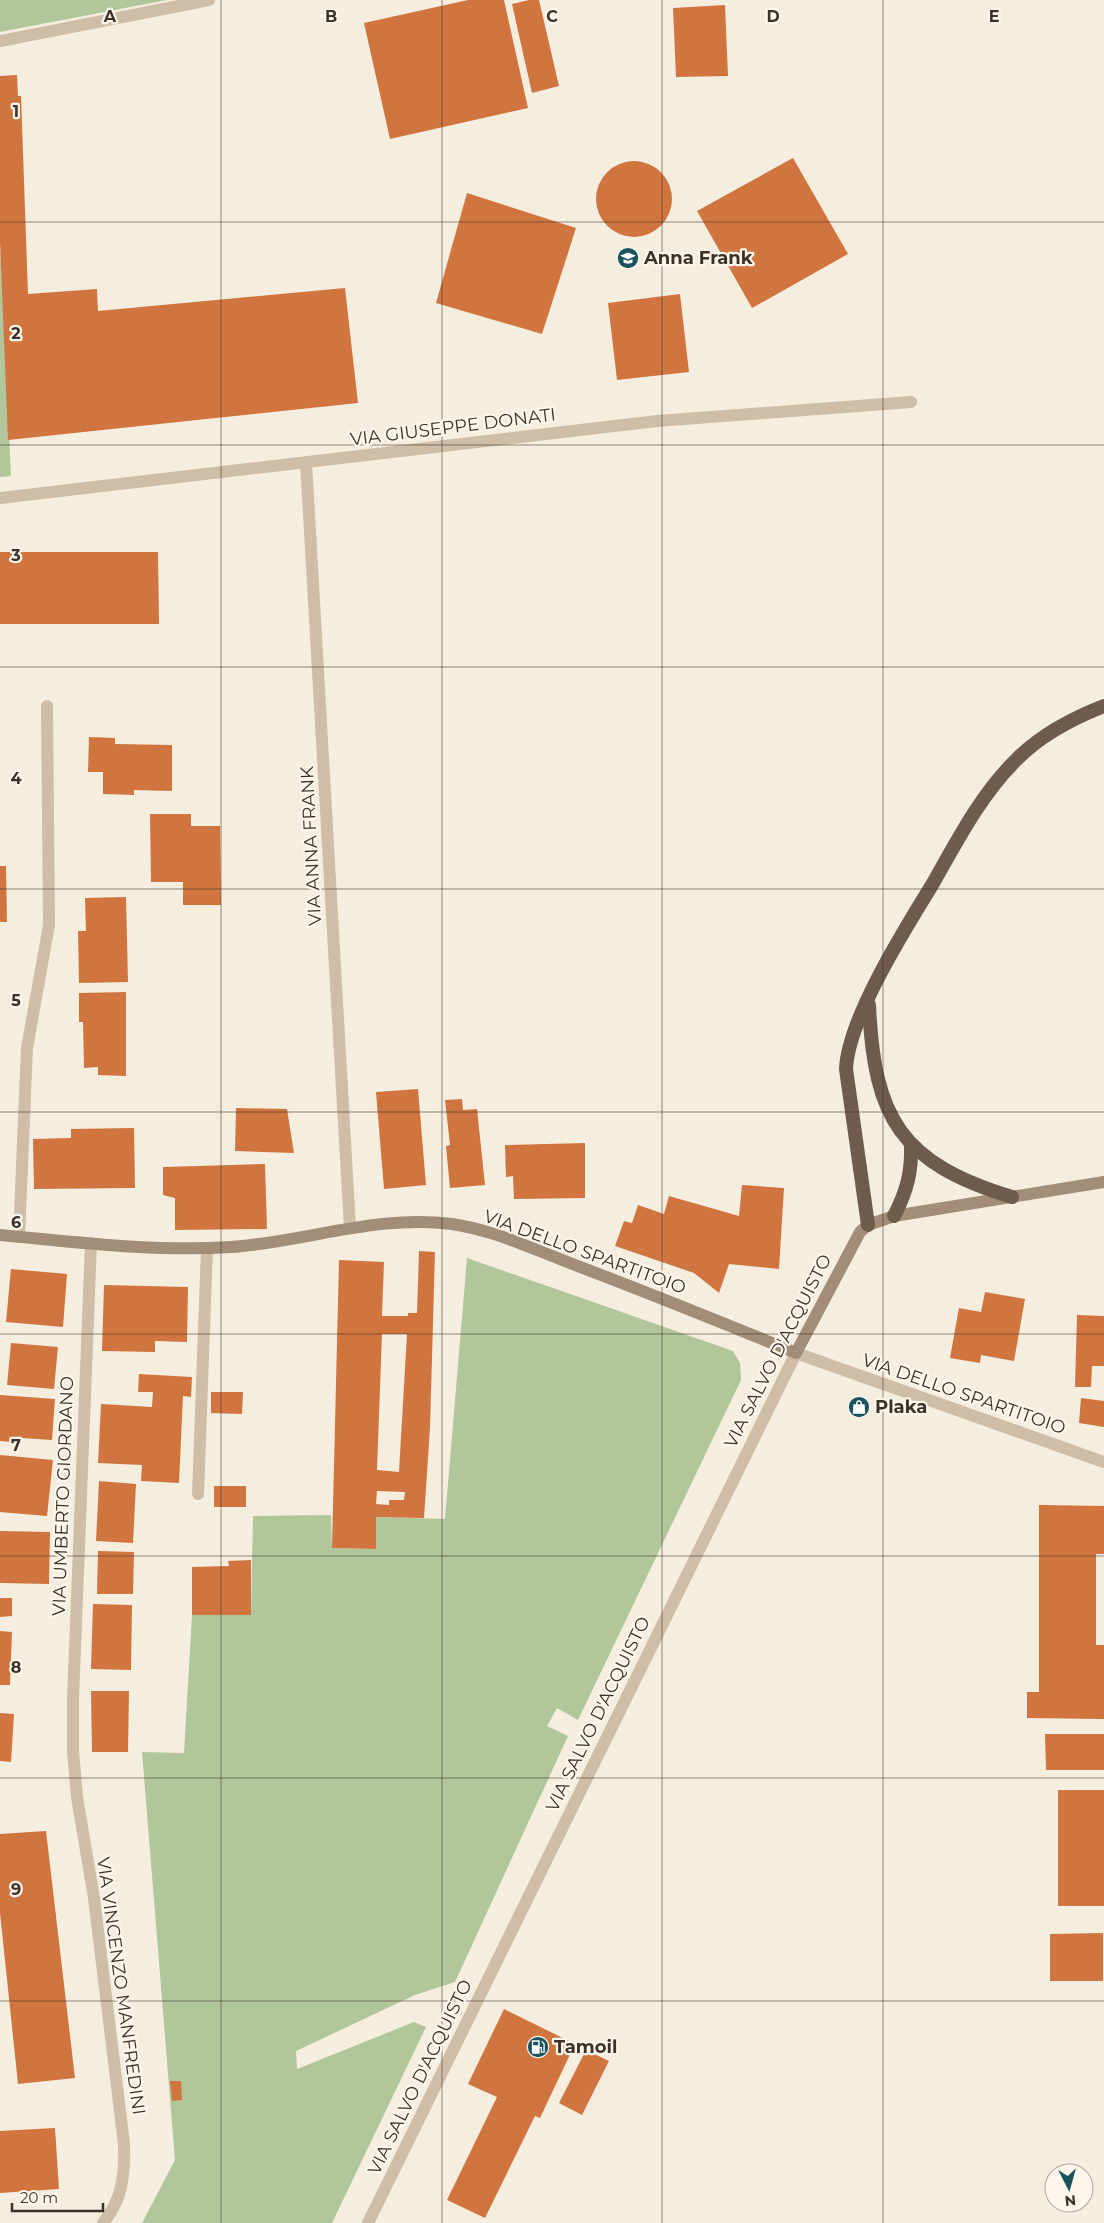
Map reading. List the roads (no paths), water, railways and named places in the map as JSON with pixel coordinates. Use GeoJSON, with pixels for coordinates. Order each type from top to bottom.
{"type":"FeatureCollection","features":[{"type":"Feature","properties":{"kind":"highway"},"geometry":{"type":"LineString","coordinates":[[868,1225],[847,1087],[846,1069],[848,1049],[869,999],[897,945],[974,812],[1004,774],[1030,747],[1084,714],[1104,706]]}},
{"type":"Feature","properties":{"kind":"highway"},"geometry":{"type":"LineString","coordinates":[[869,999],[870,1041],[876,1076],[890,1114],[911,1144],[951,1174],[983,1188],[1012,1197]]}},
{"type":"Feature","properties":{"kind":"highway"},"geometry":{"type":"LineString","coordinates":[[894,1216],[905,1196],[910,1180],[911,1144]]}},
{"type":"Feature","properties":{"kind":"main road"},"geometry":{"type":"LineString","coordinates":[[868,1225],[894,1216],[1104,1182]]}},
{"type":"Feature","properties":{"kind":"main road","name":"VIA DELLO SPARTITOIO"},"geometry":{"type":"LineString","coordinates":[[0,1235],[91,1243],[206,1248],[260,1244],[379,1224],[428,1222],[452,1224],[491,1233],[661,1298],[796,1353]]}},
{"type":"Feature","properties":{"kind":"main road","name":"VIA SALVO D'ACQUISTO"},"geometry":{"type":"LineString","coordinates":[[796,1353],[853,1244],[868,1225]]}},
{"type":"Feature","properties":{"kind":"street"},"geometry":{"type":"LineString","coordinates":[[0,42],[209,0]]}},
{"type":"Feature","properties":{"kind":"street","name":"VIA GIUSEPPE DONATI"},"geometry":{"type":"LineString","coordinates":[[0,498],[657,421],[911,402]]}},
{"type":"Feature","properties":{"kind":"street","name":"VIA ANNA FRANK"},"geometry":{"type":"LineString","coordinates":[[306,462],[350,1228]]}},
{"type":"Feature","properties":{"kind":"street"},"geometry":{"type":"LineString","coordinates":[[19,1237],[27,1048],[49,925],[47,706]]}},
{"type":"Feature","properties":{"kind":"street","name":"VIA UMBERTO GIORDANO"},"geometry":{"type":"LineString","coordinates":[[73,1750],[73,1699],[91,1243]]}},
{"type":"Feature","properties":{"kind":"street"},"geometry":{"type":"LineString","coordinates":[[198,1494],[206,1248]]}},
{"type":"Feature","properties":{"kind":"street","name":"VIA DELLO SPARTITOIO"},"geometry":{"type":"LineString","coordinates":[[796,1353],[1104,1462]]}},
{"type":"Feature","properties":{"kind":"street","name":"VIA SALVO D'ACQUISTO"},"geometry":{"type":"LineString","coordinates":[[368,2223],[796,1353]]}},
{"type":"Feature","properties":{"kind":"street","name":"VIA VINCENZO MANFREDINI"},"geometry":{"type":"LineString","coordinates":[[73,1750],[82,1832],[94,1898],[124,2144],[124,2176],[120,2194],[113,2212],[103,2223]]}},
{"type":"Feature","properties":{"kind":"place","name":"Anna Frank"},"geometry":{"type":"Point","coordinates":[628,258]}},
{"type":"Feature","properties":{"kind":"place","name":"Plaka"},"geometry":{"type":"Point","coordinates":[859,1407]}},
{"type":"Feature","properties":{"kind":"place","name":"Tamoil"},"geometry":{"type":"Point","coordinates":[538,2047]}}]}
